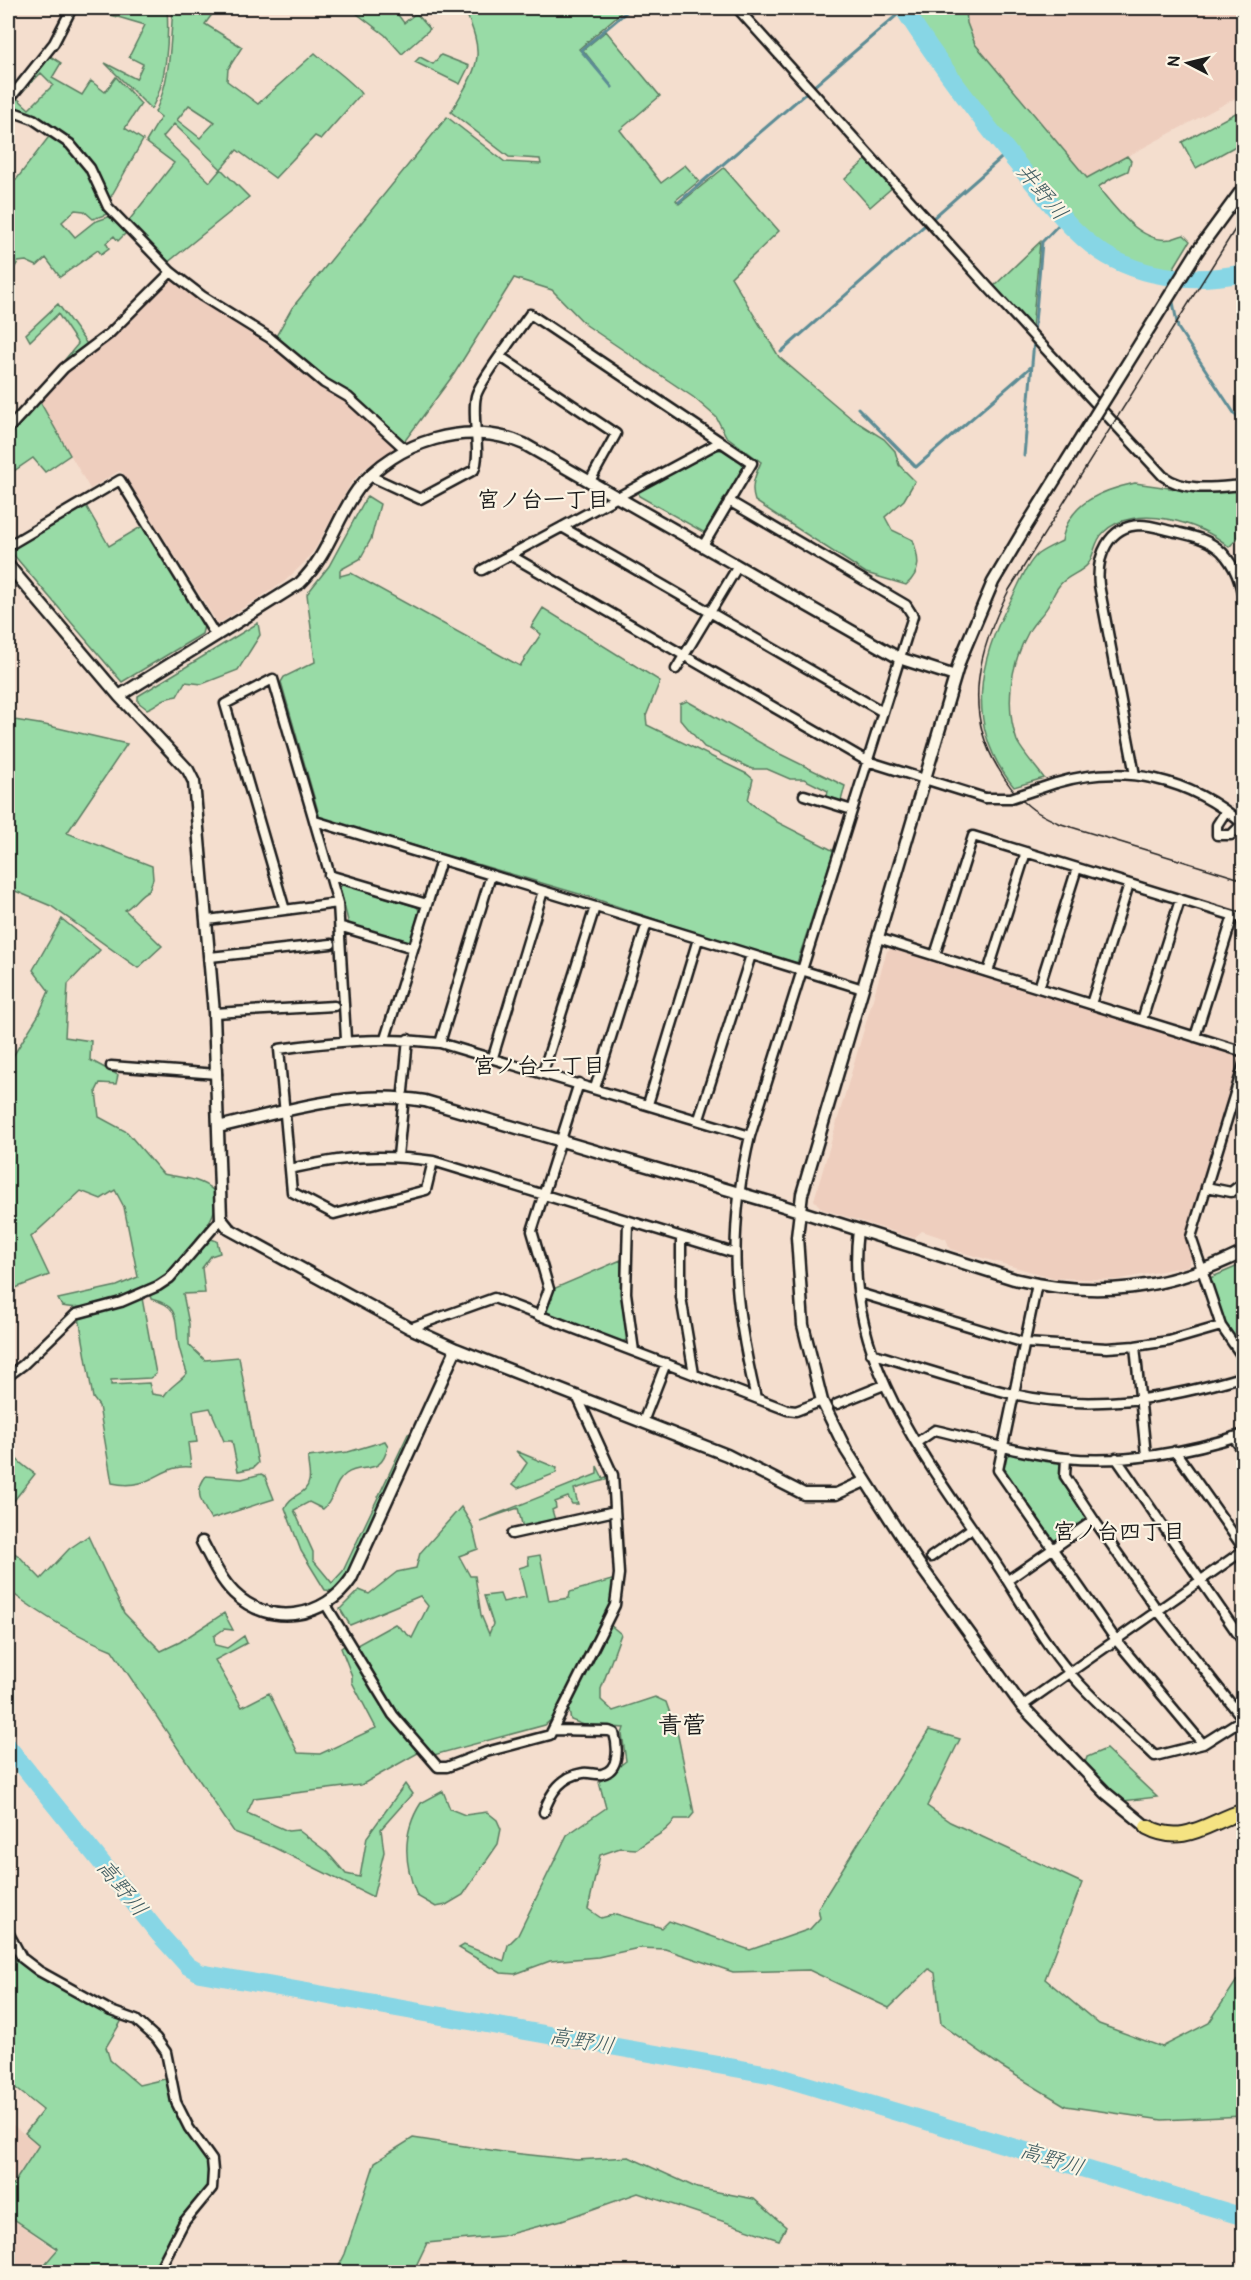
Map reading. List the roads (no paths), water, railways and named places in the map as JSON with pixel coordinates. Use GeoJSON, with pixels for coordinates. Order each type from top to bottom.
{"type":"FeatureCollection","features":[{"type":"Feature","properties":{"kind":"highway"},"geometry":{"type":"LineString","coordinates":[[1147,1827],[1160,1834],[1185,1835],[1244,1811]]}},
{"type":"Feature","properties":{"kind":"street"},"geometry":{"type":"LineString","coordinates":[[8,101],[54,43],[72,8]]}},
{"type":"Feature","properties":{"kind":"street"},"geometry":{"type":"LineString","coordinates":[[738,8],[988,287],[1162,476],[1182,486],[1197,488],[1244,485]]}},
{"type":"Feature","properties":{"kind":"street"},"geometry":{"type":"LineString","coordinates":[[8,110],[33,119],[70,144],[90,168],[108,207],[171,272],[202,296],[270,338],[324,384],[348,397],[406,450]]}},
{"type":"Feature","properties":{"kind":"street"},"geometry":{"type":"LineString","coordinates":[[1147,1827],[1107,1794],[1022,1706],[939,1593],[865,1481],[822,1401],[803,1325],[798,1261],[798,1211],[955,676],[978,612],[1025,528],[1198,250],[1244,187]]}},
{"type":"Feature","properties":{"kind":"street"},"geometry":{"type":"LineString","coordinates":[[8,429],[64,368],[109,334],[171,272]]}},
{"type":"Feature","properties":{"kind":"street"},"geometry":{"type":"LineString","coordinates":[[370,476],[420,499],[474,470],[477,464],[474,432],[476,395],[530,314],[752,463],[703,546]]}},
{"type":"Feature","properties":{"kind":"street"},"geometry":{"type":"LineString","coordinates":[[501,357],[616,434],[591,481]]}},
{"type":"Feature","properties":{"kind":"street"},"geometry":{"type":"LineString","coordinates":[[119,696],[292,590],[320,561],[352,499],[370,476],[406,450],[444,436],[474,432],[516,440],[899,658],[955,676]]}},
{"type":"Feature","properties":{"kind":"street"},"geometry":{"type":"LineString","coordinates":[[482,570],[720,442]]}},
{"type":"Feature","properties":{"kind":"street"},"geometry":{"type":"LineString","coordinates":[[8,546],[120,480],[216,636]]}},
{"type":"Feature","properties":{"kind":"street"},"geometry":{"type":"LineString","coordinates":[[729,501],[910,608],[912,616],[750,1136],[738,1193],[734,1253],[737,1302],[756,1398]]}},
{"type":"Feature","properties":{"kind":"street"},"geometry":{"type":"LineString","coordinates":[[1135,775],[1099,585],[1098,562],[1104,547],[1122,530],[1137,525],[1202,538],[1220,550],[1234,567],[1244,601]]}},
{"type":"Feature","properties":{"kind":"street"},"geometry":{"type":"LineString","coordinates":[[562,527],[883,712]]}},
{"type":"Feature","properties":{"kind":"street"},"geometry":{"type":"LineString","coordinates":[[510,555],[867,761],[985,798],[1011,798],[1056,783],[1100,774],[1135,775],[1172,782],[1190,789],[1226,811],[1243,824],[1231,835],[1217,835],[1217,825],[1226,811]]}},
{"type":"Feature","properties":{"kind":"street"},"geometry":{"type":"LineString","coordinates":[[8,565],[119,696],[188,770],[194,782],[208,920],[214,1013],[221,1219],[170,1278],[158,1286],[121,1302],[76,1314],[23,1365],[8,1376]]}},
{"type":"Feature","properties":{"kind":"street"},"geometry":{"type":"LineString","coordinates":[[676,669],[738,566]]}},
{"type":"Feature","properties":{"kind":"street"},"geometry":{"type":"LineString","coordinates":[[285,910],[225,704],[273,679],[338,903],[342,927],[346,1040]]}},
{"type":"Feature","properties":{"kind":"street"},"geometry":{"type":"LineString","coordinates":[[804,795],[852,810]]}},
{"type":"Feature","properties":{"kind":"street"},"geometry":{"type":"LineString","coordinates":[[315,821],[863,989]]}},
{"type":"Feature","properties":{"kind":"street"},"geometry":{"type":"LineString","coordinates":[[934,955],[973,836],[1244,920]]}},
{"type":"Feature","properties":{"kind":"street"},"geometry":{"type":"LineString","coordinates":[[988,972],[1026,852]]}},
{"type":"Feature","properties":{"kind":"street"},"geometry":{"type":"LineString","coordinates":[[385,1039],[441,860]]}},
{"type":"Feature","properties":{"kind":"street"},"geometry":{"type":"LineString","coordinates":[[1040,988],[1077,868]]}},
{"type":"Feature","properties":{"kind":"street"},"geometry":{"type":"LineString","coordinates":[[329,874],[427,904]]}},
{"type":"Feature","properties":{"kind":"street"},"geometry":{"type":"LineString","coordinates":[[440,1043],[491,875]]}},
{"type":"Feature","properties":{"kind":"street"},"geometry":{"type":"LineString","coordinates":[[1091,1004],[1129,884]]}},
{"type":"Feature","properties":{"kind":"street"},"geometry":{"type":"LineString","coordinates":[[493,1057],[543,891]]}},
{"type":"Feature","properties":{"kind":"street"},"geometry":{"type":"LineString","coordinates":[[1142,1020],[1180,900]]}},
{"type":"Feature","properties":{"kind":"street"},"geometry":{"type":"LineString","coordinates":[[208,920],[338,903]]}},
{"type":"Feature","properties":{"kind":"street"},"geometry":{"type":"LineString","coordinates":[[543,1072],[595,907]]}},
{"type":"Feature","properties":{"kind":"street"},"geometry":{"type":"LineString","coordinates":[[1195,1037],[1233,916]]}},
{"type":"Feature","properties":{"kind":"street"},"geometry":{"type":"LineString","coordinates":[[595,1088],[647,923]]}},
{"type":"Feature","properties":{"kind":"street"},"geometry":{"type":"LineString","coordinates":[[342,927],[413,948]]}},
{"type":"Feature","properties":{"kind":"street"},"geometry":{"type":"LineString","coordinates":[[878,938],[1244,1052]]}},
{"type":"Feature","properties":{"kind":"street"},"geometry":{"type":"LineString","coordinates":[[648,1104],[699,939]]}},
{"type":"Feature","properties":{"kind":"street"},"geometry":{"type":"LineString","coordinates":[[210,957],[331,944]]}},
{"type":"Feature","properties":{"kind":"street"},"geometry":{"type":"LineString","coordinates":[[699,1119],[751,955]]}},
{"type":"Feature","properties":{"kind":"street"},"geometry":{"type":"LineString","coordinates":[[214,1013],[334,1006]]}},
{"type":"Feature","properties":{"kind":"street"},"geometry":{"type":"LineString","coordinates":[[433,1161],[426,1190],[334,1214],[292,1192],[279,1049],[346,1040],[408,1039],[440,1043],[543,1072],[750,1136]]}},
{"type":"Feature","properties":{"kind":"street"},"geometry":{"type":"LineString","coordinates":[[403,1091],[408,1039]]}},
{"type":"Feature","properties":{"kind":"street"},"geometry":{"type":"LineString","coordinates":[[1244,1064],[1191,1237],[1221,1326],[1244,1359]]}},
{"type":"Feature","properties":{"kind":"street"},"geometry":{"type":"LineString","coordinates":[[111,1066],[217,1074]]}},
{"type":"Feature","properties":{"kind":"street"},"geometry":{"type":"LineString","coordinates":[[539,1316],[549,1289],[531,1231],[579,1083]]}},
{"type":"Feature","properties":{"kind":"street"},"geometry":{"type":"LineString","coordinates":[[219,1127],[327,1100],[379,1096],[404,1097],[445,1105],[1037,1284],[1081,1290],[1116,1290],[1161,1283],[1201,1271],[1244,1252]]}},
{"type":"Feature","properties":{"kind":"street"},"geometry":{"type":"LineString","coordinates":[[398,1156],[403,1106]]}},
{"type":"Feature","properties":{"kind":"street"},"geometry":{"type":"LineString","coordinates":[[290,1169],[357,1156],[398,1156],[433,1161],[734,1253]]}},
{"type":"Feature","properties":{"kind":"street"},"geometry":{"type":"LineString","coordinates":[[1206,1187],[1231,1192],[1244,1182]]}},
{"type":"Feature","properties":{"kind":"street"},"geometry":{"type":"LineString","coordinates":[[221,1219],[243,1238],[410,1328],[456,1349],[727,1455],[804,1494],[836,1494],[865,1481]]}},
{"type":"Feature","properties":{"kind":"street"},"geometry":{"type":"LineString","coordinates":[[628,1221],[626,1293],[634,1351]]}},
{"type":"Feature","properties":{"kind":"street"},"geometry":{"type":"LineString","coordinates":[[858,1230],[856,1248],[859,1293],[871,1353],[884,1385],[916,1443],[1069,1673],[1155,1756],[1203,1744],[1243,1719],[1158,1611],[1094,1520],[1065,1476],[1066,1458]]}},
{"type":"Feature","properties":{"kind":"street"},"geometry":{"type":"LineString","coordinates":[[681,1237],[681,1298],[694,1374]]}},
{"type":"Feature","properties":{"kind":"street"},"geometry":{"type":"LineString","coordinates":[[1037,1284],[998,1470],[1116,1640],[1203,1744]]}},
{"type":"Feature","properties":{"kind":"street"},"geometry":{"type":"LineString","coordinates":[[859,1293],[1024,1343],[1095,1348],[1135,1346],[1169,1341],[1221,1326]]}},
{"type":"Feature","properties":{"kind":"street"},"geometry":{"type":"LineString","coordinates":[[410,1328],[494,1298],[756,1398],[796,1411],[822,1401]]}},
{"type":"Feature","properties":{"kind":"street"},"geometry":{"type":"LineString","coordinates":[[1135,1346],[1146,1455]]}},
{"type":"Feature","properties":{"kind":"street"},"geometry":{"type":"LineString","coordinates":[[202,1542],[223,1579],[233,1592],[249,1604],[270,1612],[294,1615],[326,1605],[344,1589],[351,1579],[456,1349]]}},
{"type":"Feature","properties":{"kind":"street"},"geometry":{"type":"LineString","coordinates":[[871,1353],[1014,1394],[1108,1403],[1185,1392],[1244,1376]]}},
{"type":"Feature","properties":{"kind":"street"},"geometry":{"type":"LineString","coordinates":[[643,1422],[666,1363]]}},
{"type":"Feature","properties":{"kind":"street"},"geometry":{"type":"LineString","coordinates":[[837,1404],[884,1385]]}},
{"type":"Feature","properties":{"kind":"street"},"geometry":{"type":"LineString","coordinates":[[326,1605],[393,1715],[438,1767],[447,1767],[486,1752],[545,1738],[553,1730],[615,1605],[619,1574],[613,1474],[577,1396]]}},
{"type":"Feature","properties":{"kind":"street"},"geometry":{"type":"LineString","coordinates":[[916,1443],[934,1430],[1066,1458],[1116,1458],[1175,1451],[1244,1434]]}},
{"type":"Feature","properties":{"kind":"street"},"geometry":{"type":"LineString","coordinates":[[1233,1437],[1244,1452]]}},
{"type":"Feature","properties":{"kind":"street"},"geometry":{"type":"LineString","coordinates":[[1022,1706],[1244,1550],[1175,1451]]}},
{"type":"Feature","properties":{"kind":"street"},"geometry":{"type":"LineString","coordinates":[[1116,1458],[1244,1643]]}},
{"type":"Feature","properties":{"kind":"street"},"geometry":{"type":"LineString","coordinates":[[512,1534],[615,1511]]}},
{"type":"Feature","properties":{"kind":"street"},"geometry":{"type":"LineString","coordinates":[[1008,1580],[1094,1520]]}},
{"type":"Feature","properties":{"kind":"street"},"geometry":{"type":"LineString","coordinates":[[931,1557],[972,1527]]}},
{"type":"Feature","properties":{"kind":"street"},"geometry":{"type":"LineString","coordinates":[[544,1812],[553,1791],[560,1784],[582,1773],[603,1774],[611,1769],[617,1758],[618,1744],[614,1733],[553,1730]]}},
{"type":"Feature","properties":{"kind":"street"},"geometry":{"type":"LineString","coordinates":[[8,1932],[22,1958],[39,1971],[101,2006],[136,2020],[156,2038],[166,2052],[176,2102],[189,2127],[212,2160],[213,2171],[212,2188],[183,2222],[158,2272]]}},
{"type":"Feature","properties":{"kind":"waterway"},"geometry":{"type":"LineString","coordinates":[[612,87],[581,50],[631,8]]}},
{"type":"Feature","properties":{"kind":"waterway","name":"井野川"},"geometry":{"type":"LineString","coordinates":[[903,8],[948,74],[996,138],[1059,213],[1090,244],[1115,260],[1146,272],[1194,278],[1244,273]]}},
{"type":"Feature","properties":{"kind":"waterway"},"geometry":{"type":"LineString","coordinates":[[679,202],[904,9]]}},
{"type":"Feature","properties":{"kind":"waterway"},"geometry":{"type":"LineString","coordinates":[[781,352],[1008,152]]}},
{"type":"Feature","properties":{"kind":"waterway"},"geometry":{"type":"LineString","coordinates":[[1034,334],[1042,242],[1064,219]]}},
{"type":"Feature","properties":{"kind":"waterway"},"geometry":{"type":"LineString","coordinates":[[1168,277],[1170,288]]}},
{"type":"Feature","properties":{"kind":"waterway"},"geometry":{"type":"LineString","coordinates":[[1172,297],[1178,328],[1244,428]]}},
{"type":"Feature","properties":{"kind":"waterway"},"geometry":{"type":"LineString","coordinates":[[1024,456],[1034,341]]}},
{"type":"Feature","properties":{"kind":"waterway"},"geometry":{"type":"LineString","coordinates":[[858,408],[916,467],[1031,367]]}},
{"type":"Feature","properties":{"kind":"waterway","name":"高野川"},"geometry":{"type":"LineString","coordinates":[[8,1747],[160,1935],[188,1966],[200,1973],[774,2075],[1244,2217]]}},
{"type":"Feature","properties":{"kind":"tram line"},"geometry":{"type":"LineString","coordinates":[[1244,215],[1009,590],[998,612],[983,656],[978,701],[980,723],[987,746],[998,768],[1016,794],[1036,812],[1058,823],[1244,880]]}},
{"type":"Feature","properties":{"kind":"district","name":"宮ノ台一丁目"},"geometry":{"type":"Point","coordinates":[543,500]}},
{"type":"Feature","properties":{"kind":"district","name":"宮ノ台二丁目"},"geometry":{"type":"Point","coordinates":[539,1066]}},
{"type":"Feature","properties":{"kind":"district","name":"宮ノ台四丁目"},"geometry":{"type":"Point","coordinates":[1119,1532]}},
{"type":"Feature","properties":{"kind":"district","name":"青菅"},"geometry":{"type":"Point","coordinates":[682,1725]}}]}
